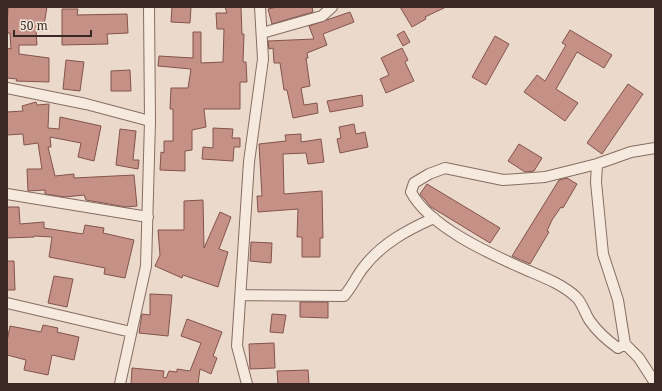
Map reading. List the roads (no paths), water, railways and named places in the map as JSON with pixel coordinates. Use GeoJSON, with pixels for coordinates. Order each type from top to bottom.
{"type":"FeatureCollection","features":[{"type":"Feature","properties":{"kind":"street"},"geometry":{"type":"LineString","coordinates":[[120,384],[146,266],[150,121],[149,7]]}},
{"type":"Feature","properties":{"kind":"street"},"geometry":{"type":"LineString","coordinates":[[247,384],[237,346],[249,162],[263,59],[260,7]]}},
{"type":"Feature","properties":{"kind":"street"},"geometry":{"type":"LineString","coordinates":[[262,33],[322,16],[332,7]]}},
{"type":"Feature","properties":{"kind":"street"},"geometry":{"type":"LineString","coordinates":[[7,88],[86,104],[150,121]]}},
{"type":"Feature","properties":{"kind":"street"},"geometry":{"type":"LineString","coordinates":[[625,344],[618,348],[609,342],[590,321],[577,297],[550,280],[463,239],[434,218],[416,202],[411,192],[414,183],[429,174],[446,168],[503,180],[545,177],[598,164],[631,152],[655,148]]}},
{"type":"Feature","properties":{"kind":"street"},"geometry":{"type":"LineString","coordinates":[[598,164],[596,182],[603,254],[618,300],[625,344],[639,358],[655,383]]}},
{"type":"Feature","properties":{"kind":"street"},"geometry":{"type":"LineString","coordinates":[[7,194],[148,217]]}},
{"type":"Feature","properties":{"kind":"street"},"geometry":{"type":"LineString","coordinates":[[241,295],[344,296],[352,287],[363,268],[386,244],[412,228],[434,218]]}},
{"type":"Feature","properties":{"kind":"street"},"geometry":{"type":"LineString","coordinates":[[7,303],[131,332]]}}]}
